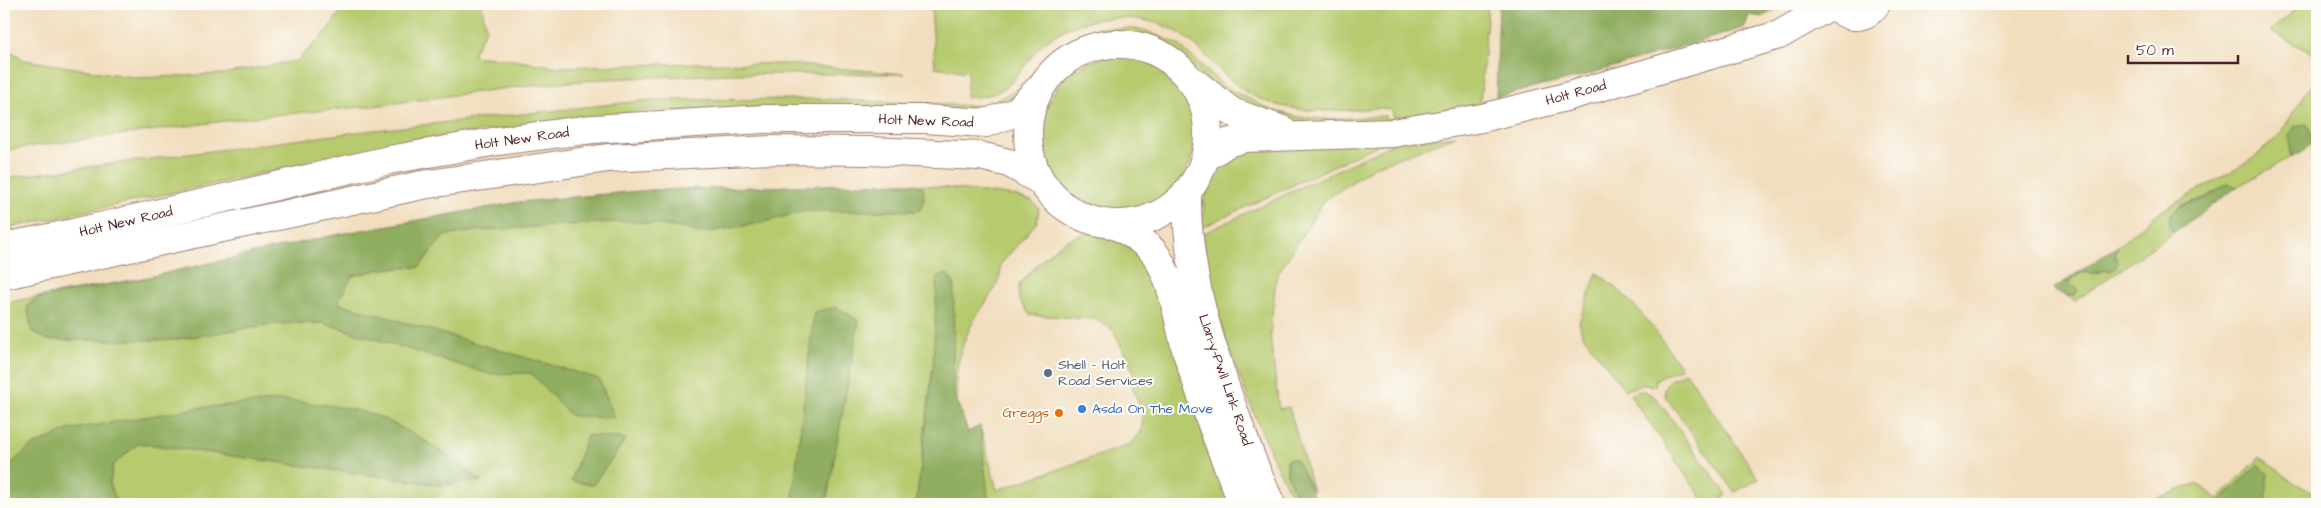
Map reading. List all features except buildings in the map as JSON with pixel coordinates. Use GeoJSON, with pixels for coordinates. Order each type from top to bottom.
{"type":"FeatureCollection","features":[{"type":"Feature","properties":{"kind":"main road"},"geometry":{"type":"LineString","coordinates":[[1834,4],[1843,12],[1856,16],[1868,13],[1876,4]]}},
{"type":"Feature","properties":{"kind":"main road","name":"Holt Road"},"geometry":{"type":"LineString","coordinates":[[1206,157],[1227,143],[1245,138],[1353,136],[1425,129],[1562,98],[1779,35],[1834,4]]}},
{"type":"Feature","properties":{"kind":"main road"},"geometry":{"type":"LineString","coordinates":[[1124,44],[1149,49],[1172,61],[1190,79],[1200,97],[1207,116],[1208,137],[1206,157],[1198,176],[1187,193],[1173,206],[1156,217],[1136,223],[1116,225],[1088,220],[1070,211],[1054,198],[1039,180],[1030,158],[1027,135],[1030,111],[1039,90],[1054,69],[1075,54],[1099,46],[1124,44]]}},
{"type":"Feature","properties":{"kind":"main road","name":"Holt Road"},"geometry":{"type":"LineString","coordinates":[[1190,79],[1232,112],[1269,127],[1308,136]]}},
{"type":"Feature","properties":{"kind":"main road","name":"Holt New Road"},"geometry":{"type":"LineString","coordinates":[[4,247],[74,234],[388,160],[498,141],[592,129],[764,119],[924,119],[986,123],[1016,112],[1039,90]]}},
{"type":"Feature","properties":{"kind":"main road","name":"Holt New Road"},"geometry":{"type":"LineString","coordinates":[[4,275],[422,185],[608,158],[772,150],[870,151],[980,156],[1009,163],[1039,180]]}},
{"type":"Feature","properties":{"kind":"main road","name":"Llan-y-Pwll Link Road"},"geometry":{"type":"LineString","coordinates":[[1187,193],[1186,229],[1194,279],[1209,340],[1238,423],[1271,504]]}},
{"type":"Feature","properties":{"kind":"main road","name":"Llan-y-Pwll Link Road"},"geometry":{"type":"LineString","coordinates":[[1116,225],[1138,239],[1155,254],[1164,272],[1187,352],[1217,441],[1244,504]]}},
{"type":"Feature","properties":{"kind":"green space"},"geometry":{"type":"Polygon","coordinates":[[[346,4],[484,4],[482,7],[486,28],[472,56],[558,67],[702,63],[789,64],[905,74],[732,74],[604,79],[507,88],[374,106],[263,116],[4,150],[4,47],[25,60],[138,78],[222,74],[297,61],[326,32],[346,4]]]}},
{"type":"Feature","properties":{"kind":"green space"},"geometry":{"type":"Polygon","coordinates":[[[931,4],[1488,4],[1480,104],[1394,119],[1392,110],[1382,108],[1328,111],[1276,105],[1259,99],[1243,90],[1225,76],[1193,43],[1174,30],[1148,21],[1119,18],[1090,21],[1061,31],[1038,49],[1009,85],[986,96],[966,98],[968,72],[935,67],[931,4]]]}},
{"type":"Feature","properties":{"kind":"green space"},"geometry":{"type":"Polygon","coordinates":[[[1499,4],[1786,4],[1762,17],[1749,15],[1745,27],[1731,32],[1572,79],[1496,97],[1499,4]]]}},
{"type":"Feature","properties":{"kind":"green space"},"geometry":{"type":"Polygon","coordinates":[[[2317,7],[2317,56],[2270,31],[2298,8],[2317,7]]]}},
{"type":"Feature","properties":{"kind":"green space"},"geometry":{"type":"Polygon","coordinates":[[[1097,28],[1141,29],[1178,44],[1224,86],[1271,110],[1299,117],[1327,119],[1385,116],[1387,122],[1308,125],[1278,119],[1243,105],[1215,87],[1174,49],[1140,35],[1101,34],[1076,43],[1052,60],[1033,82],[1016,97],[994,107],[993,102],[1018,89],[1057,47],[1097,28]]]}},
{"type":"Feature","properties":{"kind":"green space"},"geometry":{"type":"Polygon","coordinates":[[[1119,56],[1134,57],[1148,62],[1162,69],[1173,79],[1183,90],[1190,104],[1195,118],[1195,148],[1190,162],[1183,176],[1173,187],[1162,197],[1148,204],[1134,209],[1119,210],[1104,209],[1090,204],[1076,197],[1065,187],[1055,176],[1048,162],[1043,148],[1042,133],[1043,118],[1048,104],[1055,90],[1065,79],[1076,69],[1090,62],[1104,57],[1119,56]]]}},
{"type":"Feature","properties":{"kind":"green space"},"geometry":{"type":"Polygon","coordinates":[[[2317,71],[2317,138],[2314,142],[2307,124],[2289,149],[2291,157],[2237,187],[2228,184],[2204,198],[2181,205],[2170,228],[2173,233],[2075,301],[2067,296],[2075,295],[2066,284],[2082,272],[2093,274],[2117,266],[2115,254],[2118,246],[2158,213],[2252,159],[2278,137],[2312,83],[2317,71]]]}},
{"type":"Feature","properties":{"kind":"green space"},"geometry":{"type":"Polygon","coordinates":[[[823,99],[978,106],[978,110],[848,106],[642,111],[417,140],[4,229],[4,178],[357,132],[650,100],[823,99]]]}},
{"type":"Feature","properties":{"kind":"green space"},"geometry":{"type":"Polygon","coordinates":[[[2307,124],[2314,142],[2303,151],[2291,157],[2290,135],[2295,126],[2307,124]]]}},
{"type":"Feature","properties":{"kind":"green space"},"geometry":{"type":"Polygon","coordinates":[[[1456,136],[1374,167],[1324,201],[1276,277],[1270,334],[1279,409],[1289,407],[1313,491],[1294,459],[1287,460],[1287,474],[1299,504],[1296,504],[1266,442],[1226,340],[1209,279],[1202,234],[1396,142],[1456,136]]]}},
{"type":"Feature","properties":{"kind":"green space"},"geometry":{"type":"Polygon","coordinates":[[[1389,140],[1201,228],[1206,186],[1214,168],[1241,146],[1389,140]]]}},
{"type":"Feature","properties":{"kind":"green space"},"geometry":{"type":"Polygon","coordinates":[[[906,183],[1016,196],[1032,201],[1039,209],[1037,222],[1000,265],[999,278],[993,292],[971,326],[963,346],[956,378],[960,411],[968,432],[980,426],[997,490],[1129,445],[1141,432],[1143,416],[1129,376],[1135,374],[1113,330],[1094,319],[1030,315],[1019,300],[1019,285],[1054,249],[1081,235],[1096,233],[1112,236],[1129,245],[1152,271],[1232,504],[4,504],[4,303],[149,277],[335,235],[520,202],[652,190],[906,183]]]}},
{"type":"Feature","properties":{"kind":"green space"},"geometry":{"type":"Polygon","coordinates":[[[906,183],[923,187],[924,200],[919,211],[804,211],[761,223],[700,233],[675,227],[629,221],[475,231],[444,236],[419,267],[383,269],[352,276],[338,303],[599,379],[615,418],[571,416],[531,373],[489,374],[323,323],[273,324],[172,340],[47,340],[32,331],[27,306],[37,298],[149,277],[335,235],[520,202],[652,190],[906,183]]]}},
{"type":"Feature","properties":{"kind":"green space"},"geometry":{"type":"Polygon","coordinates":[[[2228,184],[2237,187],[2173,233],[2170,217],[2173,212],[2186,204],[2208,197],[2228,184]]]}},
{"type":"Feature","properties":{"kind":"green space"},"geometry":{"type":"Polygon","coordinates":[[[2118,246],[2115,254],[2117,266],[2112,271],[2082,272],[2067,283],[2078,289],[2075,295],[2067,296],[2053,289],[2118,246]]]}},
{"type":"Feature","properties":{"kind":"green space"},"geometry":{"type":"Polygon","coordinates":[[[1597,273],[1644,316],[1681,368],[1656,379],[1655,387],[1646,384],[1625,390],[1582,334],[1579,322],[1597,273]]]}},
{"type":"Feature","properties":{"kind":"green space"},"geometry":{"type":"Polygon","coordinates":[[[947,274],[954,283],[953,391],[968,432],[980,426],[989,504],[916,504],[933,366],[937,277],[947,274]]]}},
{"type":"Feature","properties":{"kind":"green space"},"geometry":{"type":"Polygon","coordinates":[[[837,307],[859,321],[826,504],[792,504],[814,312],[837,307]]]}},
{"type":"Feature","properties":{"kind":"green space"},"geometry":{"type":"Polygon","coordinates":[[[1686,372],[1759,479],[1735,492],[1665,396],[1664,388],[1670,380],[1686,372]]]}},
{"type":"Feature","properties":{"kind":"green space"},"geometry":{"type":"Polygon","coordinates":[[[1639,391],[1645,391],[1657,399],[1727,495],[1712,504],[1706,504],[1630,395],[1639,391]]]}},
{"type":"Feature","properties":{"kind":"green space"},"geometry":{"type":"Polygon","coordinates":[[[282,400],[361,411],[384,419],[435,447],[482,481],[441,485],[139,443],[113,465],[110,484],[117,504],[4,504],[4,462],[12,463],[30,447],[68,430],[197,408],[282,400]]]}},
{"type":"Feature","properties":{"kind":"green space"},"geometry":{"type":"Polygon","coordinates":[[[587,435],[626,439],[593,485],[571,481],[587,435]]]}},
{"type":"Feature","properties":{"kind":"green space"},"geometry":{"type":"Polygon","coordinates":[[[2260,457],[2296,484],[2317,494],[2317,504],[2142,504],[2198,483],[2218,499],[2260,457]]]}},
{"type":"Feature","properties":{"kind":"green space"},"geometry":{"type":"Polygon","coordinates":[[[1294,458],[1300,466],[1317,504],[1299,504],[1287,474],[1287,460],[1294,458]]]}},
{"type":"Feature","properties":{"kind":"green space"},"geometry":{"type":"Polygon","coordinates":[[[2259,464],[2268,473],[2266,496],[2269,504],[2217,504],[2259,464]]]}},
{"type":"Feature","properties":{"kind":"place","name":"Shell - Holt Road Services"},"geometry":{"type":"Point","coordinates":[1048,373]}},
{"type":"Feature","properties":{"kind":"place","name":"Asda On The Move"},"geometry":{"type":"Point","coordinates":[1082,409]}},
{"type":"Feature","properties":{"kind":"place","name":"Greggs"},"geometry":{"type":"Point","coordinates":[1059,413]}}]}
